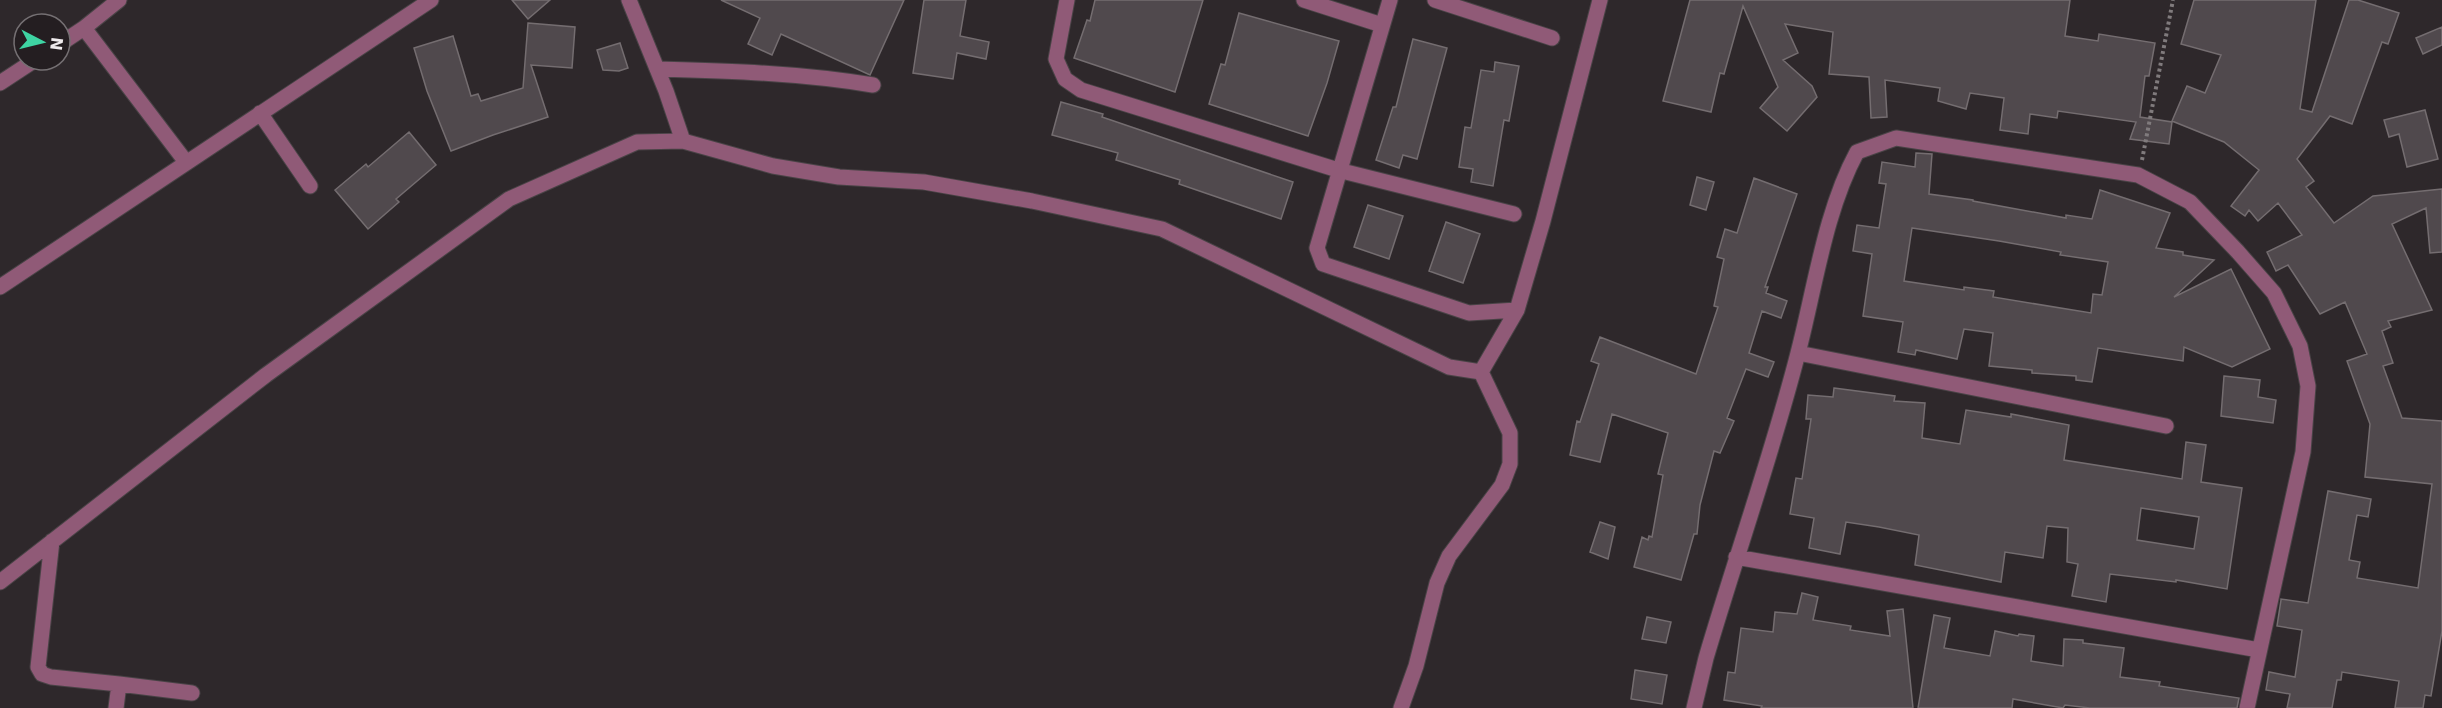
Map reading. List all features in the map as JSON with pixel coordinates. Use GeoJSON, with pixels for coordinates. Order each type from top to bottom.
{"type":"FeatureCollection","features":[{"type":"Feature","properties":{"kind":"street"},"geometry":{"type":"LineString","coordinates":[[72,36],[119,0]]}},
{"type":"Feature","properties":{"kind":"street"},"geometry":{"type":"LineString","coordinates":[[0,287],[431,0]]}},
{"type":"Feature","properties":{"kind":"street"},"geometry":{"type":"LineString","coordinates":[[629,0],[683,141]]}},
{"type":"Feature","properties":{"kind":"street"},"geometry":{"type":"LineString","coordinates":[[1067,0],[1056,60],[1065,79],[1081,90],[1338,170],[1514,214]]}},
{"type":"Feature","properties":{"kind":"street"},"geometry":{"type":"LineString","coordinates":[[1304,0],[1382,25]]}},
{"type":"Feature","properties":{"kind":"street"},"geometry":{"type":"LineString","coordinates":[[1390,0],[1338,170],[1317,248],[1323,264],[1469,313],[1517,310]]}},
{"type":"Feature","properties":{"kind":"street"},"geometry":{"type":"LineString","coordinates":[[1435,0],[1552,38]]}},
{"type":"Feature","properties":{"kind":"street"},"geometry":{"type":"LineString","coordinates":[[1481,372],[1517,310],[1543,221],[1600,0]]}},
{"type":"Feature","properties":{"kind":"street"},"geometry":{"type":"LineString","coordinates":[[84,28],[186,162]]}},
{"type":"Feature","properties":{"kind":"street"},"geometry":{"type":"LineString","coordinates":[[657,69],[828,77],[873,85]]}},
{"type":"Feature","properties":{"kind":"street"},"geometry":{"type":"LineString","coordinates":[[0,83],[17,72]]}},
{"type":"Feature","properties":{"kind":"street"},"geometry":{"type":"LineString","coordinates":[[260,113],[310,186]]}},
{"type":"Feature","properties":{"kind":"street"},"geometry":{"type":"LineString","coordinates":[[1694,708],[1706,658],[1798,354],[1821,257],[1846,173],[1857,152],[1896,138],[2138,175],[2190,202],[2274,293],[2300,346],[2308,386],[2303,452],[2247,708]]}},
{"type":"Feature","properties":{"kind":"street"},"geometry":{"type":"LineString","coordinates":[[0,582],[266,375],[509,199],[637,142],[683,141],[773,166],[839,177],[924,182],[1032,201],[1162,229],[1449,367],[1481,372]]}},
{"type":"Feature","properties":{"kind":"street"},"geometry":{"type":"LineString","coordinates":[[1798,354],[2166,426]]}},
{"type":"Feature","properties":{"kind":"street"},"geometry":{"type":"LineString","coordinates":[[1401,708],[1416,666],[1437,583],[1449,556],[1502,485],[1510,464],[1510,433],[1481,372]]}},
{"type":"Feature","properties":{"kind":"street"},"geometry":{"type":"LineString","coordinates":[[52,541],[38,667],[42,674],[51,677],[192,693]]}},
{"type":"Feature","properties":{"kind":"street"},"geometry":{"type":"LineString","coordinates":[[1736,557],[2259,650]]}},
{"type":"Feature","properties":{"kind":"street"},"geometry":{"type":"LineString","coordinates":[[116,708],[119,684]]}},
{"type":"Feature","properties":{"kind":"path"},"geometry":{"type":"LineString","coordinates":[[2138,175],[2174,0]]}},
{"type":"Feature","properties":{"kind":"building"},"geometry":{"type":"Polygon","coordinates":[[[512,0],[550,0],[528,19],[512,0]]]}},
{"type":"Feature","properties":{"kind":"building"},"geometry":{"type":"Polygon","coordinates":[[[721,0],[904,0],[870,75],[781,34],[772,55],[748,44],[760,18],[721,0]]]}},
{"type":"Feature","properties":{"kind":"building"},"geometry":{"type":"Polygon","coordinates":[[[924,0],[966,0],[960,36],[989,42],[986,59],[957,53],[953,79],[913,73],[924,0]]]}},
{"type":"Feature","properties":{"kind":"building"},"geometry":{"type":"Polygon","coordinates":[[[1095,0],[1203,0],[1175,92],[1074,58],[1087,20],[1090,21],[1095,0]]]}},
{"type":"Feature","properties":{"kind":"building"},"geometry":{"type":"Polygon","coordinates":[[[1690,0],[2070,0],[2065,36],[2098,41],[2099,34],[2155,43],[2149,76],[2145,76],[2140,117],[2172,122],[2169,144],[2130,139],[2136,122],[2058,111],[2057,118],[2030,114],[2028,134],[2000,130],[2004,98],[1970,93],[1966,109],[1938,101],[1940,88],[1885,80],[1887,117],[1871,118],[1869,77],[1829,74],[1833,32],[1785,24],[1798,53],[1783,60],[1812,86],[1817,97],[1787,131],[1760,108],[1778,87],[1743,6],[1724,74],[1720,73],[1711,112],[1663,101],[1690,0]]]}},
{"type":"Feature","properties":{"kind":"building"},"geometry":{"type":"Polygon","coordinates":[[[2194,0],[2316,0],[2300,109],[2312,112],[2349,0],[2358,0],[2399,13],[2388,44],[2382,42],[2352,124],[2330,116],[2297,159],[2314,181],[2306,187],[2334,223],[2373,196],[2442,189],[2442,252],[2430,253],[2426,208],[2392,224],[2432,310],[2388,321],[2391,327],[2382,331],[2393,363],[2383,366],[2402,418],[2442,421],[2442,631],[2431,696],[2425,695],[2423,708],[2395,708],[2399,681],[2342,672],[2341,680],[2337,680],[2332,708],[2287,708],[2290,694],[2266,690],[2269,672],[2295,677],[2302,630],[2277,626],[2281,599],[2308,603],[2328,491],[2371,499],[2368,517],[2357,515],[2349,560],[2360,562],[2357,578],[2418,588],[2432,484],[2365,477],[2370,424],[2347,361],[2367,354],[2345,302],[2320,314],[2288,265],[2276,271],[2267,252],[2302,235],[2278,203],[2258,221],[2249,210],[2245,216],[2231,206],[2259,170],[2224,142],[2172,121],[2187,86],[2205,93],[2221,55],[2181,44],[2194,0]]]}},
{"type":"Feature","properties":{"kind":"building"},"geometry":{"type":"Polygon","coordinates":[[[1239,13],[1339,41],[1308,136],[1209,104],[1221,64],[1225,65],[1239,13]]]}},
{"type":"Feature","properties":{"kind":"building"},"geometry":{"type":"Polygon","coordinates":[[[528,23],[575,27],[572,68],[531,65],[548,117],[451,151],[427,91],[414,48],[453,36],[471,96],[478,94],[481,101],[523,88],[528,23]]]}},
{"type":"Feature","properties":{"kind":"building"},"geometry":{"type":"Polygon","coordinates":[[[2442,27],[2442,45],[2423,54],[2416,38],[2442,27]]]}},
{"type":"Feature","properties":{"kind":"building"},"geometry":{"type":"Polygon","coordinates":[[[1413,39],[1447,48],[1417,159],[1403,155],[1399,168],[1376,160],[1393,107],[1396,107],[1413,39]]]}},
{"type":"Feature","properties":{"kind":"building"},"geometry":{"type":"Polygon","coordinates":[[[620,43],[628,68],[619,71],[603,70],[597,50],[620,43]]]}},
{"type":"Feature","properties":{"kind":"building"},"geometry":{"type":"Polygon","coordinates":[[[1495,62],[1519,66],[1509,121],[1504,120],[1493,186],[1471,182],[1473,169],[1459,167],[1465,127],[1471,128],[1481,70],[1494,72],[1495,62]]]}},
{"type":"Feature","properties":{"kind":"building"},"geometry":{"type":"Polygon","coordinates":[[[1061,102],[1103,114],[1102,117],[1293,182],[1281,219],[1179,184],[1180,180],[1116,160],[1118,153],[1052,135],[1061,102]]]}},
{"type":"Feature","properties":{"kind":"building"},"geometry":{"type":"Polygon","coordinates":[[[2425,110],[2438,159],[2407,167],[2399,134],[2389,137],[2384,120],[2425,110]]]}},
{"type":"Feature","properties":{"kind":"building"},"geometry":{"type":"Polygon","coordinates":[[[409,132],[436,165],[396,199],[399,202],[368,229],[335,190],[366,164],[368,167],[409,132]]]}},
{"type":"Feature","properties":{"kind":"building"},"geometry":{"type":"Polygon","coordinates":[[[1916,153],[1932,154],[1929,194],[2066,218],[2066,215],[2092,219],[2100,190],[2170,213],[2156,248],[2214,260],[2174,297],[2231,269],[2270,349],[2232,367],[2184,347],[2183,361],[2098,348],[2092,382],[2076,380],[2076,376],[2032,373],[2032,370],[1989,366],[1993,333],[1964,329],[1957,359],[1916,350],[1915,355],[1898,352],[1903,322],[1863,316],[1872,254],[1853,251],[1857,225],[1879,228],[1886,184],[1879,183],[1882,162],[1915,167],[1916,153]],[[1912,228],[1904,281],[1964,290],[1964,287],[1994,291],[1993,297],[2091,313],[2093,294],[2102,295],[2108,262],[2060,255],[2061,252],[1912,228]]]}},
{"type":"Feature","properties":{"kind":"building"},"geometry":{"type":"Polygon","coordinates":[[[1697,177],[1714,182],[1706,210],[1690,205],[1697,177]]]}},
{"type":"Feature","properties":{"kind":"building"},"geometry":{"type":"Polygon","coordinates":[[[1754,178],[1797,194],[1765,287],[1768,287],[1766,293],[1787,301],[1781,318],[1762,311],[1749,353],[1774,362],[1768,377],[1746,369],[1727,418],[1734,421],[1720,453],[1714,451],[1700,505],[1697,534],[1694,534],[1681,580],[1634,567],[1642,537],[1648,540],[1649,536],[1652,537],[1663,475],[1658,474],[1668,433],[1612,414],[1600,462],[1570,455],[1577,421],[1580,422],[1599,364],[1591,361],[1600,337],[1696,374],[1718,307],[1714,306],[1724,259],[1717,257],[1725,229],[1737,233],[1754,178]]]}},
{"type":"Feature","properties":{"kind":"building"},"geometry":{"type":"Polygon","coordinates":[[[1368,205],[1403,216],[1389,259],[1354,247],[1368,205]]]}},
{"type":"Feature","properties":{"kind":"building"},"geometry":{"type":"Polygon","coordinates":[[[1446,222],[1480,234],[1463,283],[1429,271],[1446,222]]]}},
{"type":"Feature","properties":{"kind":"building"},"geometry":{"type":"Polygon","coordinates":[[[2224,376],[2260,380],[2258,397],[2276,400],[2273,423],[2221,416],[2224,376]]]}},
{"type":"Feature","properties":{"kind":"building"},"geometry":{"type":"Polygon","coordinates":[[[1834,388],[1895,396],[1894,401],[1925,403],[1922,438],[1960,444],[1966,410],[2011,417],[2011,414],[2069,425],[2064,460],[2182,479],[2186,442],[2206,445],[2201,482],[2242,488],[2227,589],[2176,580],[2176,582],[2110,574],[2106,602],[2072,596],[2078,564],[2067,562],[2068,528],[2047,526],[2043,558],[2005,552],[2001,582],[1915,565],[1919,535],[1879,527],[1846,522],[1840,554],[1809,548],[1814,518],[1790,514],[1796,478],[1802,479],[1811,419],[1806,419],[1808,395],[1833,397],[1834,388]],[[2141,508],[2137,540],[2194,549],[2199,517],[2141,508]]]}},
{"type":"Feature","properties":{"kind":"building"},"geometry":{"type":"Polygon","coordinates":[[[1600,522],[1615,527],[1608,559],[1590,552],[1600,522]]]}},
{"type":"Feature","properties":{"kind":"building"},"geometry":{"type":"Polygon","coordinates":[[[1802,593],[1818,597],[1813,620],[1851,626],[1850,630],[1890,636],[1887,611],[1903,609],[1913,708],[1761,708],[1762,706],[1724,700],[1728,672],[1735,673],[1741,628],[1773,632],[1775,612],[1797,614],[1802,593]]]}},
{"type":"Feature","properties":{"kind":"building"},"geometry":{"type":"Polygon","coordinates":[[[1934,615],[1950,618],[1944,648],[1990,656],[1995,631],[2018,636],[2019,634],[2034,636],[2031,661],[2063,666],[2064,639],[2083,640],[2083,643],[2124,648],[2120,677],[2160,682],[2159,686],[2239,698],[2237,708],[2090,708],[2065,705],[2063,708],[2013,699],[2012,708],[1918,708],[1934,615]]]}},
{"type":"Feature","properties":{"kind":"building"},"geometry":{"type":"Polygon","coordinates":[[[1647,617],[1671,622],[1666,643],[1642,639],[1647,617]]]}},
{"type":"Feature","properties":{"kind":"building"},"geometry":{"type":"Polygon","coordinates":[[[1635,670],[1667,675],[1662,704],[1631,699],[1635,670]]]}}]}
